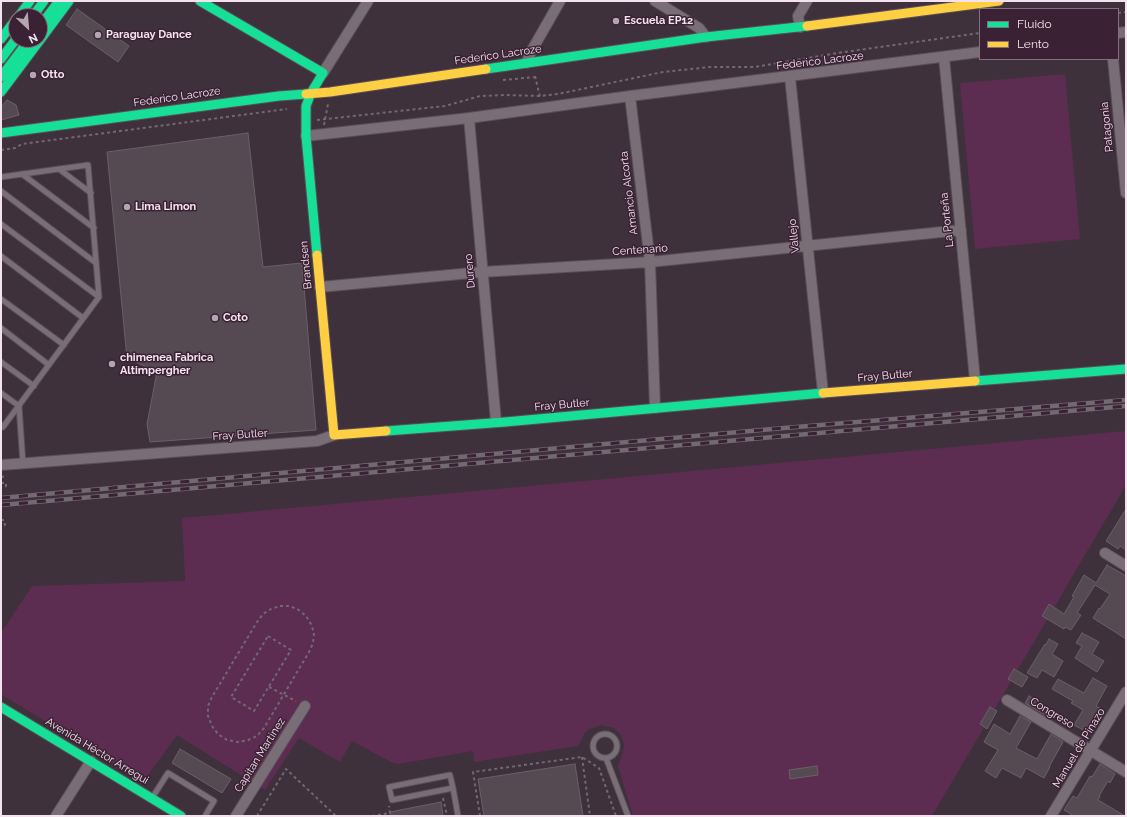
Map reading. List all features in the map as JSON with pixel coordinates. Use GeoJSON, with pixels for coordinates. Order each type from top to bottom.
{"type":"FeatureCollection","features":[{"type":"Feature","properties":{"kind":"street"},"geometry":{"type":"LineString","coordinates":[[48,15],[59,1]]}},
{"type":"Feature","properties":{"kind":"street"},"geometry":{"type":"LineString","coordinates":[[48,29],[69,1]]}},
{"type":"Feature","properties":{"kind":"street"},"geometry":{"type":"LineString","coordinates":[[200,1],[323,74],[368,1]]}},
{"type":"Feature","properties":{"kind":"street"},"geometry":{"type":"LineString","coordinates":[[531,63],[532,50],[560,1]]}},
{"type":"Feature","properties":{"kind":"street"},"geometry":{"type":"LineString","coordinates":[[655,1],[700,28],[706,37]]}},
{"type":"Feature","properties":{"kind":"street"},"geometry":{"type":"LineString","coordinates":[[800,27],[798,16],[807,1]]}},
{"type":"Feature","properties":{"kind":"street","name":"Federico Lacroze"},"geometry":{"type":"LineString","coordinates":[[1,133],[263,98],[330,92],[706,37],[800,27],[999,1]]}},
{"type":"Feature","properties":{"kind":"street"},"geometry":{"type":"LineString","coordinates":[[1,39],[8,30]]}},
{"type":"Feature","properties":{"kind":"street"},"geometry":{"type":"LineString","coordinates":[[1,59],[9,48]]}},
{"type":"Feature","properties":{"kind":"street"},"geometry":{"type":"LineString","coordinates":[[1,77],[23,48]]}},
{"type":"Feature","properties":{"kind":"street"},"geometry":{"type":"LineString","coordinates":[[1,92],[34,48]]}},
{"type":"Feature","properties":{"kind":"street","name":"Federico Lacroze"},"geometry":{"type":"LineString","coordinates":[[306,136],[469,118],[979,52]]}},
{"type":"Feature","properties":{"kind":"street","name":"La Porteña"},"geometry":{"type":"LineString","coordinates":[[944,57],[975,380]]}},
{"type":"Feature","properties":{"kind":"street","name":"Patagonia"},"geometry":{"type":"LineString","coordinates":[[1113,60],[1126,193]]}},
{"type":"Feature","properties":{"kind":"street","name":"Brandsen"},"geometry":{"type":"LineString","coordinates":[[323,74],[306,106],[306,136],[334,435]]}},
{"type":"Feature","properties":{"kind":"street","name":"Vallejo"},"geometry":{"type":"LineString","coordinates":[[790,77],[823,393]]}},
{"type":"Feature","properties":{"kind":"street","name":"Amancio Alcorta"},"geometry":{"type":"LineString","coordinates":[[630,96],[650,262],[655,408]]}},
{"type":"Feature","properties":{"kind":"street","name":"Durero"},"geometry":{"type":"LineString","coordinates":[[469,118],[496,422]]}},
{"type":"Feature","properties":{"kind":"street","name":"Centenario"},"geometry":{"type":"LineString","coordinates":[[320,287],[482,272],[650,262],[961,230]]}},
{"type":"Feature","properties":{"kind":"street","name":"Fray Butler"},"geometry":{"type":"LineString","coordinates":[[1,465],[317,441],[334,435],[1126,368]]}},
{"type":"Feature","properties":{"kind":"street"},"geometry":{"type":"LineString","coordinates":[[1105,553],[1126,566]]}},
{"type":"Feature","properties":{"kind":"street","name":"Manuel de Pinazo"},"geometry":{"type":"LineString","coordinates":[[1051,816],[1092,751],[1126,692]]}},
{"type":"Feature","properties":{"kind":"street","name":"Congreso"},"geometry":{"type":"LineString","coordinates":[[1007,700],[1126,772]]}},
{"type":"Feature","properties":{"kind":"street","name":"Capitan Martinez"},"geometry":{"type":"LineString","coordinates":[[236,816],[305,706]]}},
{"type":"Feature","properties":{"kind":"street","name":"Avenida Héctor Arregui"},"geometry":{"type":"LineString","coordinates":[[1,707],[181,816]]}},
{"type":"Feature","properties":{"kind":"street"},"geometry":{"type":"LineString","coordinates":[[56,816],[91,761]]}},
{"type":"Feature","properties":{"kind":"lane"},"geometry":{"type":"LineString","coordinates":[[1,177],[88,165],[99,297],[19,406],[3,427],[1,426]]}},
{"type":"Feature","properties":{"kind":"lane"},"geometry":{"type":"LineString","coordinates":[[59,169],[91,193]]}},
{"type":"Feature","properties":{"kind":"lane"},"geometry":{"type":"LineString","coordinates":[[22,174],[94,228]]}},
{"type":"Feature","properties":{"kind":"lane"},"geometry":{"type":"LineString","coordinates":[[1,191],[96,263]]}},
{"type":"Feature","properties":{"kind":"lane"},"geometry":{"type":"LineString","coordinates":[[1,224],[99,297]]}},
{"type":"Feature","properties":{"kind":"lane"},"geometry":{"type":"LineString","coordinates":[[1,256],[83,318]]}},
{"type":"Feature","properties":{"kind":"lane"},"geometry":{"type":"LineString","coordinates":[[1,299],[64,345]]}},
{"type":"Feature","properties":{"kind":"lane"},"geometry":{"type":"LineString","coordinates":[[1,328],[49,365]]}},
{"type":"Feature","properties":{"kind":"lane"},"geometry":{"type":"LineString","coordinates":[[1,362],[34,386]]}},
{"type":"Feature","properties":{"kind":"lane"},"geometry":{"type":"LineString","coordinates":[[1,393],[19,406]]}},
{"type":"Feature","properties":{"kind":"lane"},"geometry":{"type":"LineString","coordinates":[[19,406],[23,464]]}},
{"type":"Feature","properties":{"kind":"lane"},"geometry":{"type":"LineString","coordinates":[[603,734],[610,735],[616,740],[617,744],[613,755],[606,758],[598,756],[593,750],[593,742],[599,735],[603,734]]}},
{"type":"Feature","properties":{"kind":"lane"},"geometry":{"type":"LineString","coordinates":[[606,758],[628,816]]}},
{"type":"Feature","properties":{"kind":"lane"},"geometry":{"type":"LineString","coordinates":[[152,798],[168,773],[214,801],[205,816]]}},
{"type":"Feature","properties":{"kind":"lane"},"geometry":{"type":"LineString","coordinates":[[453,788],[392,800],[389,787],[450,775],[453,788],[458,816]]}},
{"type":"Feature","properties":{"kind":"path"},"geometry":{"type":"LineString","coordinates":[[306,122],[445,106],[480,96],[540,96],[572,91],[663,72],[710,67],[754,67],[844,52],[979,33]]}},
{"type":"Feature","properties":{"kind":"path"},"geometry":{"type":"LineString","coordinates":[[531,63],[536,77],[543,108]]}},
{"type":"Feature","properties":{"kind":"path"},"geometry":{"type":"LineString","coordinates":[[498,81],[536,77]]}},
{"type":"Feature","properties":{"kind":"path"},"geometry":{"type":"LineString","coordinates":[[1,150],[15,148],[22,144],[328,103],[322,135]]}},
{"type":"Feature","properties":{"kind":"path"},"geometry":{"type":"LineString","coordinates":[[1,477],[7,476]]}},
{"type":"Feature","properties":{"kind":"path"},"geometry":{"type":"LineString","coordinates":[[1,483],[6,483],[6,486],[1,487]]}},
{"type":"Feature","properties":{"kind":"path"},"geometry":{"type":"LineString","coordinates":[[1,520],[4,520],[5,525],[1,526]]}},
{"type":"Feature","properties":{"kind":"path"},"geometry":{"type":"LineString","coordinates":[[280,606],[290,606],[299,610],[306,616],[314,633],[313,643],[309,652],[284,695],[264,728],[257,736],[248,740],[238,742],[227,740],[218,734],[212,726],[208,716],[208,706],[212,697],[257,622],[263,614],[271,609],[280,606]]}},
{"type":"Feature","properties":{"kind":"path"},"geometry":{"type":"LineString","coordinates":[[268,636],[291,650],[269,687],[254,711],[231,697],[268,636]]}},
{"type":"Feature","properties":{"kind":"path"},"geometry":{"type":"LineString","coordinates":[[269,687],[305,706]]}},
{"type":"Feature","properties":{"kind":"path"},"geometry":{"type":"LineString","coordinates":[[480,816],[472,772],[582,757],[599,768],[616,816]]}},
{"type":"Feature","properties":{"kind":"path"},"geometry":{"type":"LineString","coordinates":[[582,757],[590,816]]}},
{"type":"Feature","properties":{"kind":"path"},"geometry":{"type":"LineString","coordinates":[[257,816],[286,769],[336,816]]}},
{"type":"Feature","properties":{"kind":"path"},"geometry":{"type":"LineString","coordinates":[[442,790],[447,816]]}},
{"type":"Feature","properties":{"kind":"path"},"geometry":{"type":"LineString","coordinates":[[372,816],[390,813],[388,801],[392,800]]}},
{"type":"Feature","properties":{"kind":"shaded area"},"geometry":{"type":"Polygon","coordinates":[[[1065,74],[1080,239],[975,249],[960,83],[1065,74]]]}},
{"type":"Feature","properties":{"kind":"shaded area"},"geometry":{"type":"Polygon","coordinates":[[[1126,431],[1126,485],[932,816],[633,816],[618,766],[624,745],[622,738],[614,728],[601,725],[589,729],[584,734],[578,746],[474,762],[473,751],[398,764],[391,762],[352,741],[340,762],[299,738],[265,790],[177,735],[143,782],[1,694],[1,633],[32,586],[185,581],[182,518],[1126,431]]]}},
{"type":"Feature","properties":{"kind":"building","name":"Paraguay Dance"},"geometry":{"type":"Polygon","coordinates":[[[77,9],[129,46],[118,62],[66,25],[77,9]]]}},
{"type":"Feature","properties":{"kind":"building"},"geometry":{"type":"Polygon","coordinates":[[[7,100],[16,105],[19,115],[1,120],[1,107],[7,100]]]}},
{"type":"Feature","properties":{"kind":"building","name":"Coto"},"geometry":{"type":"Polygon","coordinates":[[[248,133],[263,267],[302,263],[316,430],[150,442],[147,424],[157,372],[127,358],[107,152],[248,133]]]}},
{"type":"Feature","properties":{"kind":"building"},"geometry":{"type":"Polygon","coordinates":[[[1126,509],[1126,550],[1120,546],[1118,549],[1106,541],[1126,509]]]}},
{"type":"Feature","properties":{"kind":"building"},"geometry":{"type":"Polygon","coordinates":[[[1107,565],[1126,576],[1126,639],[1093,618],[1110,594],[1095,585],[1077,613],[1081,615],[1071,630],[1065,627],[1064,629],[1042,616],[1049,604],[1064,614],[1084,575],[1096,583],[1107,565]]]}},
{"type":"Feature","properties":{"kind":"building"},"geometry":{"type":"Polygon","coordinates":[[[1082,633],[1099,642],[1092,654],[1104,661],[1097,672],[1075,658],[1082,646],[1076,643],[1082,633]]]}},
{"type":"Feature","properties":{"kind":"building"},"geometry":{"type":"Polygon","coordinates":[[[1049,639],[1058,644],[1052,654],[1063,661],[1054,677],[1042,670],[1037,678],[1027,673],[1049,639]]]}},
{"type":"Feature","properties":{"kind":"building"},"geometry":{"type":"Polygon","coordinates":[[[1014,669],[1028,677],[1022,687],[1008,679],[1014,669]]]}},
{"type":"Feature","properties":{"kind":"building"},"geometry":{"type":"Polygon","coordinates":[[[1093,678],[1107,686],[1096,706],[1103,710],[1089,733],[1074,725],[1083,710],[1071,703],[1073,701],[1052,689],[1058,679],[1084,693],[1093,678]]]}},
{"type":"Feature","properties":{"kind":"building"},"geometry":{"type":"Polygon","coordinates":[[[1029,696],[1049,708],[1045,715],[1025,703],[1029,696]]]}},
{"type":"Feature","properties":{"kind":"building"},"geometry":{"type":"Polygon","coordinates":[[[990,707],[997,711],[987,729],[980,724],[990,707]]]}},
{"type":"Feature","properties":{"kind":"building"},"geometry":{"type":"Polygon","coordinates":[[[1020,716],[1031,722],[1016,748],[1037,759],[1051,734],[1063,742],[1044,778],[1026,768],[1021,778],[1002,768],[996,778],[985,771],[998,750],[984,742],[994,724],[1010,734],[1020,716]]]}},
{"type":"Feature","properties":{"kind":"building"},"geometry":{"type":"Polygon","coordinates":[[[180,749],[231,779],[222,793],[172,763],[180,749]]]}},
{"type":"Feature","properties":{"kind":"building"},"geometry":{"type":"Polygon","coordinates":[[[575,764],[583,816],[484,816],[478,779],[575,764]]]}},
{"type":"Feature","properties":{"kind":"building"},"geometry":{"type":"Polygon","coordinates":[[[1100,764],[1115,774],[1110,783],[1108,781],[1098,800],[1125,816],[1074,816],[1064,810],[1073,796],[1077,798],[1090,776],[1092,777],[1100,764]]]}},
{"type":"Feature","properties":{"kind":"building"},"geometry":{"type":"Polygon","coordinates":[[[817,766],[818,775],[790,779],[789,770],[817,766]]]}},
{"type":"Feature","properties":{"kind":"building"},"geometry":{"type":"Polygon","coordinates":[[[441,802],[443,816],[390,816],[390,812],[441,802]]]}},
{"type":"Feature","properties":{"kind":"railway"},"geometry":{"type":"LineString","coordinates":[[1,498],[784,428],[1126,400]]}},
{"type":"Feature","properties":{"kind":"railway"},"geometry":{"type":"LineString","coordinates":[[1,505],[1126,406]]}},
{"type":"Feature","properties":{"kind":"traffic: fast"},"geometry":{"type":"LineString","coordinates":[[25,8],[30,1]]}},
{"type":"Feature","properties":{"kind":"traffic: fast"},"geometry":{"type":"LineString","coordinates":[[39,8],[44,1]]}},
{"type":"Feature","properties":{"kind":"traffic: fast"},"geometry":{"type":"LineString","coordinates":[[48,15],[59,1]]}},
{"type":"Feature","properties":{"kind":"traffic: fast"},"geometry":{"type":"LineString","coordinates":[[48,29],[69,1]]}},
{"type":"Feature","properties":{"kind":"traffic: fast"},"geometry":{"type":"LineString","coordinates":[[200,1],[323,73],[311,93],[306,106],[306,136],[317,255]]}},
{"type":"Feature","properties":{"kind":"traffic: fast"},"geometry":{"type":"LineString","coordinates":[[486,69],[706,37],[807,26]]}},
{"type":"Feature","properties":{"kind":"traffic: fast"},"geometry":{"type":"LineString","coordinates":[[1,39],[8,30]]}},
{"type":"Feature","properties":{"kind":"traffic: fast"},"geometry":{"type":"LineString","coordinates":[[1,59],[9,48]]}},
{"type":"Feature","properties":{"kind":"traffic: fast"},"geometry":{"type":"LineString","coordinates":[[1,77],[23,48]]}},
{"type":"Feature","properties":{"kind":"traffic: fast"},"geometry":{"type":"LineString","coordinates":[[1,92],[34,48]]}},
{"type":"Feature","properties":{"kind":"traffic: fast"},"geometry":{"type":"LineString","coordinates":[[1,133],[279,96],[306,94]]}},
{"type":"Feature","properties":{"kind":"traffic: fast"},"geometry":{"type":"LineString","coordinates":[[975,381],[1126,369]]}},
{"type":"Feature","properties":{"kind":"traffic: fast"},"geometry":{"type":"LineString","coordinates":[[386,431],[505,422],[823,393]]}},
{"type":"Feature","properties":{"kind":"traffic: fast"},"geometry":{"type":"LineString","coordinates":[[1,707],[181,816]]}},
{"type":"Feature","properties":{"kind":"traffic: slow"},"geometry":{"type":"LineString","coordinates":[[807,26],[999,1]]}},
{"type":"Feature","properties":{"kind":"traffic: slow"},"geometry":{"type":"LineString","coordinates":[[306,94],[330,92],[486,69]]}},
{"type":"Feature","properties":{"kind":"traffic: slow"},"geometry":{"type":"LineString","coordinates":[[317,255],[334,435],[386,431]]}},
{"type":"Feature","properties":{"kind":"traffic: slow"},"geometry":{"type":"LineString","coordinates":[[823,393],[975,381]]}},
{"type":"Feature","properties":{"kind":"place","name":"Escuela EP12"},"geometry":{"type":"Point","coordinates":[616,21]}},
{"type":"Feature","properties":{"kind":"place","name":"Paraguay Dance"},"geometry":{"type":"Point","coordinates":[98,35]}},
{"type":"Feature","properties":{"kind":"place","name":"Otto"},"geometry":{"type":"Point","coordinates":[33,75]}},
{"type":"Feature","properties":{"kind":"place","name":"Lima Limon"},"geometry":{"type":"Point","coordinates":[127,207]}},
{"type":"Feature","properties":{"kind":"place","name":"Coto"},"geometry":{"type":"Point","coordinates":[215,318]}},
{"type":"Feature","properties":{"kind":"place","name":"chimenea Fabrica Altimpergher"},"geometry":{"type":"Point","coordinates":[112,364]}}]}
